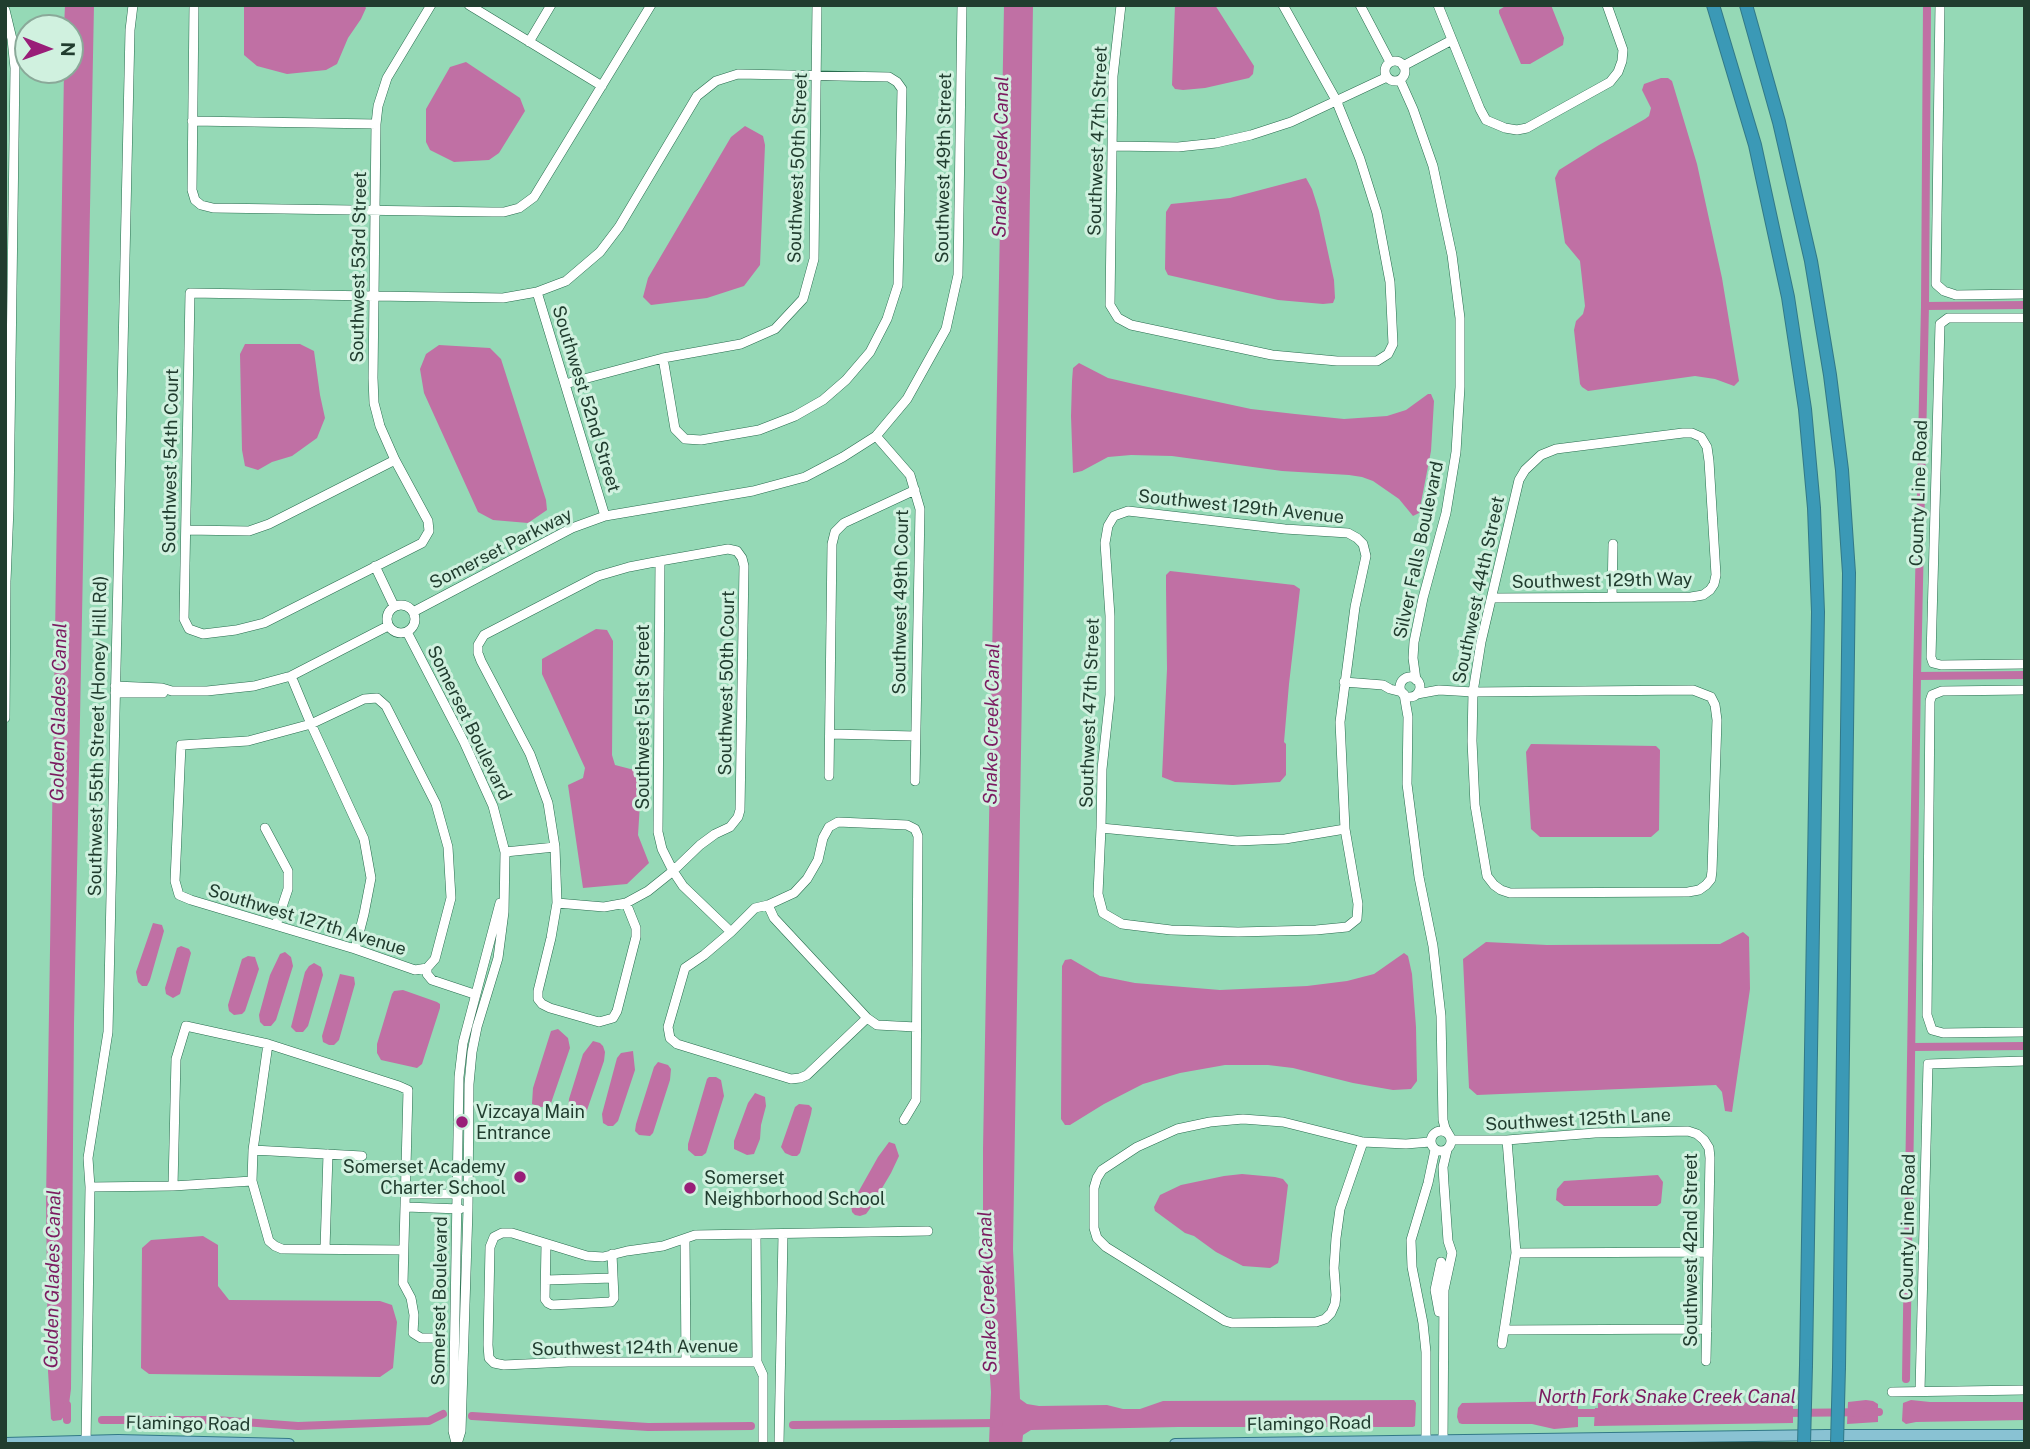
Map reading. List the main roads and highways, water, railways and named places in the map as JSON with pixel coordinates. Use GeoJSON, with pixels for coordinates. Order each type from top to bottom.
{"type":"FeatureCollection","features":[{"type":"Feature","properties":{"kind":"highway"},"geometry":{"type":"LineString","coordinates":[[1713,5],[1755,145],[1788,297],[1805,409],[1814,508],[1818,612],[1804,1444]]}},
{"type":"Feature","properties":{"kind":"highway"},"geometry":{"type":"LineString","coordinates":[[1746,5],[1779,122],[1811,261],[1842,470],[1849,573],[1837,1444]]}},
{"type":"Feature","properties":{"kind":"main road","name":"Flamingo Road"},"geometry":{"type":"LineString","coordinates":[[1175,1444],[1890,1434],[2025,1435]]}},
{"type":"Feature","properties":{"kind":"main road","name":"Flamingo Road"},"geometry":{"type":"LineString","coordinates":[[5,1443],[289,1444]]}},
{"type":"Feature","properties":{"kind":"water"},"geometry":{"type":"Polygon","coordinates":[[[65,5],[94,5],[74,1023],[71,1389],[68,1412],[61,1420],[53,1421],[48,1371],[46,1200],[64,84],[84,84],[84,14],[65,14],[65,5]]]}},
{"type":"Feature","properties":{"kind":"water"},"geometry":{"type":"Polygon","coordinates":[[[244,5],[364,5],[366,8],[348,38],[337,64],[326,70],[287,74],[257,66],[244,55],[244,5]]]}},
{"type":"Feature","properties":{"kind":"water","name":"Snake Creek Canal"},"geometry":{"type":"Polygon","coordinates":[[[1004,5],[1033,5],[1013,1249],[1020,1399],[1027,1404],[1039,1406],[1107,1405],[1123,1409],[1140,1409],[1163,1401],[1414,1400],[1416,1403],[1413,1427],[1031,1430],[1023,1435],[1022,1444],[989,1444],[991,1392],[983,1273],[983,1149],[1004,5]]]}},
{"type":"Feature","properties":{"kind":"water"},"geometry":{"type":"Polygon","coordinates":[[[1175,5],[1215,5],[1254,66],[1253,74],[1249,78],[1205,88],[1175,89],[1172,85],[1175,5]]]}},
{"type":"Feature","properties":{"kind":"water"},"geometry":{"type":"Polygon","coordinates":[[[1507,5],[1551,5],[1564,38],[1563,45],[1530,64],[1521,64],[1499,13],[1499,10],[1507,5]]]}},
{"type":"Feature","properties":{"kind":"water"},"geometry":{"type":"Polygon","coordinates":[[[466,62],[520,98],[525,111],[499,153],[489,160],[454,162],[430,150],[426,142],[426,109],[450,67],[466,62]]]}},
{"type":"Feature","properties":{"kind":"water"},"geometry":{"type":"Polygon","coordinates":[[[1661,78],[1672,81],[1697,164],[1722,278],[1739,381],[1734,386],[1695,376],[1588,391],[1580,384],[1574,330],[1585,306],[1580,261],[1565,243],[1555,178],[1559,170],[1649,116],[1651,108],[1642,90],[1644,84],[1661,78]]]}},
{"type":"Feature","properties":{"kind":"water"},"geometry":{"type":"Polygon","coordinates":[[[745,126],[763,136],[765,145],[760,265],[744,286],[707,298],[651,305],[643,297],[648,278],[731,137],[745,126]]]}},
{"type":"Feature","properties":{"kind":"water"},"geometry":{"type":"Polygon","coordinates":[[[1306,178],[1319,211],[1334,280],[1333,303],[1278,300],[1168,275],[1165,269],[1166,212],[1171,204],[1230,198],[1306,178]]]}},
{"type":"Feature","properties":{"kind":"water"},"geometry":{"type":"Polygon","coordinates":[[[245,344],[300,344],[314,351],[325,418],[317,438],[292,456],[258,470],[245,466],[242,450],[240,354],[245,344]]]}},
{"type":"Feature","properties":{"kind":"water"},"geometry":{"type":"Polygon","coordinates":[[[439,345],[490,348],[501,359],[546,500],[547,510],[528,523],[493,520],[478,512],[424,393],[420,369],[426,354],[439,345]]]}},
{"type":"Feature","properties":{"kind":"water"},"geometry":{"type":"Polygon","coordinates":[[[1079,363],[1108,378],[1251,409],[1344,419],[1387,416],[1406,410],[1431,394],[1434,401],[1431,451],[1419,513],[1413,516],[1399,499],[1373,481],[1349,475],[1282,471],[1172,456],[1131,455],[1108,457],[1073,473],[1072,381],[1073,368],[1079,363]]]}},
{"type":"Feature","properties":{"kind":"water"},"geometry":{"type":"Polygon","coordinates":[[[1170,571],[1294,585],[1300,589],[1284,742],[1286,775],[1280,782],[1233,785],[1175,782],[1162,777],[1167,669],[1166,575],[1170,571]]]}},
{"type":"Feature","properties":{"kind":"water"},"geometry":{"type":"Polygon","coordinates":[[[596,629],[607,630],[613,641],[612,755],[615,765],[642,772],[638,835],[649,863],[627,884],[583,888],[568,785],[583,778],[585,768],[542,674],[542,659],[596,629]]]}},
{"type":"Feature","properties":{"kind":"water"},"geometry":{"type":"Polygon","coordinates":[[[1531,744],[1656,746],[1660,750],[1659,830],[1651,837],[1540,837],[1531,829],[1526,752],[1531,744]]]}},
{"type":"Feature","properties":{"kind":"water"},"geometry":{"type":"Polygon","coordinates":[[[153,923],[162,925],[164,931],[150,980],[147,986],[142,986],[138,982],[136,972],[153,923]]]}},
{"type":"Feature","properties":{"kind":"water"},"geometry":{"type":"Polygon","coordinates":[[[1743,932],[1749,937],[1750,989],[1732,1112],[1725,1111],[1722,1092],[1716,1085],[1477,1095],[1469,1088],[1463,959],[1486,942],[1547,945],[1720,944],[1743,932]]]}},
{"type":"Feature","properties":{"kind":"water"},"geometry":{"type":"Polygon","coordinates":[[[181,946],[189,949],[191,953],[180,994],[173,998],[166,994],[165,988],[177,948],[181,946]]]}},
{"type":"Feature","properties":{"kind":"water"},"geometry":{"type":"Polygon","coordinates":[[[285,952],[291,957],[293,966],[276,1020],[271,1026],[264,1026],[259,1015],[270,975],[280,954],[285,952]]]}},
{"type":"Feature","properties":{"kind":"water"},"geometry":{"type":"Polygon","coordinates":[[[1404,953],[1408,956],[1412,974],[1416,1027],[1417,1081],[1411,1089],[1393,1090],[1353,1083],[1293,1068],[1225,1065],[1180,1073],[1143,1084],[1070,1125],[1065,1125],[1061,1119],[1062,966],[1065,960],[1071,959],[1100,976],[1135,983],[1220,990],[1307,986],[1347,981],[1374,974],[1404,953]]]}},
{"type":"Feature","properties":{"kind":"water"},"geometry":{"type":"Polygon","coordinates":[[[255,957],[259,969],[245,1011],[234,1015],[229,1011],[228,1005],[242,959],[255,957]]]}},
{"type":"Feature","properties":{"kind":"water"},"geometry":{"type":"Polygon","coordinates":[[[314,963],[321,967],[323,975],[308,1026],[303,1032],[296,1032],[291,1027],[305,972],[314,963]]]}},
{"type":"Feature","properties":{"kind":"water"},"geometry":{"type":"Polygon","coordinates":[[[340,974],[354,977],[355,984],[339,1040],[334,1045],[329,1045],[323,1042],[322,1036],[340,974]]]}},
{"type":"Feature","properties":{"kind":"water"},"geometry":{"type":"Polygon","coordinates":[[[403,990],[440,1004],[422,1064],[417,1068],[381,1060],[377,1053],[377,1044],[392,994],[394,991],[403,990]]]}},
{"type":"Feature","properties":{"kind":"water"},"geometry":{"type":"Polygon","coordinates":[[[558,1029],[568,1038],[570,1048],[550,1106],[541,1107],[532,1104],[533,1088],[551,1031],[558,1029]]]}},
{"type":"Feature","properties":{"kind":"water"},"geometry":{"type":"Polygon","coordinates":[[[593,1041],[603,1046],[604,1061],[586,1113],[581,1117],[574,1117],[568,1112],[569,1099],[583,1054],[593,1041]]]}},
{"type":"Feature","properties":{"kind":"water"},"geometry":{"type":"Polygon","coordinates":[[[633,1051],[635,1070],[618,1121],[613,1126],[608,1126],[603,1123],[602,1114],[617,1058],[621,1053],[633,1051]]]}},
{"type":"Feature","properties":{"kind":"water"},"geometry":{"type":"Polygon","coordinates":[[[658,1062],[671,1069],[670,1080],[653,1133],[650,1136],[639,1135],[635,1131],[636,1124],[658,1062]]]}},
{"type":"Feature","properties":{"kind":"water"},"geometry":{"type":"Polygon","coordinates":[[[709,1077],[721,1080],[724,1096],[706,1153],[695,1156],[688,1150],[688,1144],[709,1077]]]}},
{"type":"Feature","properties":{"kind":"water"},"geometry":{"type":"Polygon","coordinates":[[[755,1093],[765,1097],[766,1106],[760,1139],[754,1154],[747,1155],[734,1149],[734,1141],[748,1103],[755,1093]]]}},
{"type":"Feature","properties":{"kind":"water"},"geometry":{"type":"Polygon","coordinates":[[[799,1104],[812,1108],[800,1153],[792,1156],[785,1153],[781,1147],[795,1107],[799,1104]]]}},
{"type":"Feature","properties":{"kind":"water"},"geometry":{"type":"Polygon","coordinates":[[[889,1142],[895,1144],[899,1156],[869,1210],[866,1214],[855,1215],[851,1205],[889,1142]]]}},
{"type":"Feature","properties":{"kind":"water"},"geometry":{"type":"Polygon","coordinates":[[[1242,1174],[1275,1177],[1283,1179],[1288,1185],[1279,1259],[1278,1263],[1270,1268],[1243,1266],[1185,1233],[1155,1211],[1154,1207],[1160,1195],[1181,1185],[1242,1174]]]}},
{"type":"Feature","properties":{"kind":"water"},"geometry":{"type":"Polygon","coordinates":[[[1658,1175],[1663,1182],[1661,1203],[1657,1206],[1564,1206],[1556,1200],[1557,1189],[1564,1181],[1658,1175]]]}},
{"type":"Feature","properties":{"kind":"water"},"geometry":{"type":"Polygon","coordinates":[[[203,1236],[218,1245],[218,1286],[229,1300],[380,1301],[392,1305],[397,1322],[393,1368],[380,1377],[149,1374],[141,1368],[142,1248],[151,1240],[203,1236]]]}},
{"type":"Feature","properties":{"kind":"water"},"geometry":{"type":"Polygon","coordinates":[[[1866,1400],[1878,1404],[1878,1422],[1847,1424],[1848,1402],[1866,1400]]]}},
{"type":"Feature","properties":{"kind":"water"},"geometry":{"type":"Polygon","coordinates":[[[1911,1400],[2025,1402],[2025,1420],[1906,1424],[1902,1421],[1903,1403],[1911,1400]]]}},
{"type":"Feature","properties":{"kind":"water"},"geometry":{"type":"Polygon","coordinates":[[[1578,1401],[1578,1427],[1554,1429],[1532,1424],[1462,1424],[1457,1417],[1462,1403],[1578,1401]]]}},
{"type":"Feature","properties":{"kind":"water"},"geometry":{"type":"Polygon","coordinates":[[[1736,1402],[1793,1405],[1793,1423],[1594,1426],[1598,1403],[1736,1402]]]}},
{"type":"Feature","properties":{"kind":"waterway"},"geometry":{"type":"LineString","coordinates":[[1906,1379],[1925,306],[1927,5]]}},
{"type":"Feature","properties":{"kind":"waterway"},"geometry":{"type":"LineString","coordinates":[[1925,306],[2025,305]]}},
{"type":"Feature","properties":{"kind":"waterway"},"geometry":{"type":"LineString","coordinates":[[1917,676],[2025,675]]}},
{"type":"Feature","properties":{"kind":"waterway"},"geometry":{"type":"LineString","coordinates":[[1912,1047],[2025,1046]]}},
{"type":"Feature","properties":{"kind":"waterway","name":"Golden Glades Canal"},"geometry":{"type":"LineString","coordinates":[[67,1405],[67,1420]]}},
{"type":"Feature","properties":{"kind":"waterway","name":"North Fork Snake Creek Canal"},"geometry":{"type":"LineString","coordinates":[[1784,1413],[1879,1412]]}},
{"type":"Feature","properties":{"kind":"waterway","name":"North Fork Snake Creek Canal"},"geometry":{"type":"LineString","coordinates":[[1571,1413],[1603,1413]]}},
{"type":"Feature","properties":{"kind":"waterway"},"geometry":{"type":"LineString","coordinates":[[102,1420],[216,1420],[298,1426],[429,1421],[443,1414]]}},
{"type":"Feature","properties":{"kind":"waterway"},"geometry":{"type":"LineString","coordinates":[[472,1416],[648,1427],[751,1426]]}},
{"type":"Feature","properties":{"kind":"waterway"},"geometry":{"type":"LineString","coordinates":[[793,1425],[999,1423]]}},
{"type":"Feature","properties":{"kind":"place","name":"Vizcaya Main Entrance"},"geometry":{"type":"Point","coordinates":[462,1122]}},
{"type":"Feature","properties":{"kind":"place","name":"Somerset Academy Charter School"},"geometry":{"type":"Point","coordinates":[520,1177]}},
{"type":"Feature","properties":{"kind":"place","name":"Somerset Neighborhood School"},"geometry":{"type":"Point","coordinates":[690,1188]}}]}
